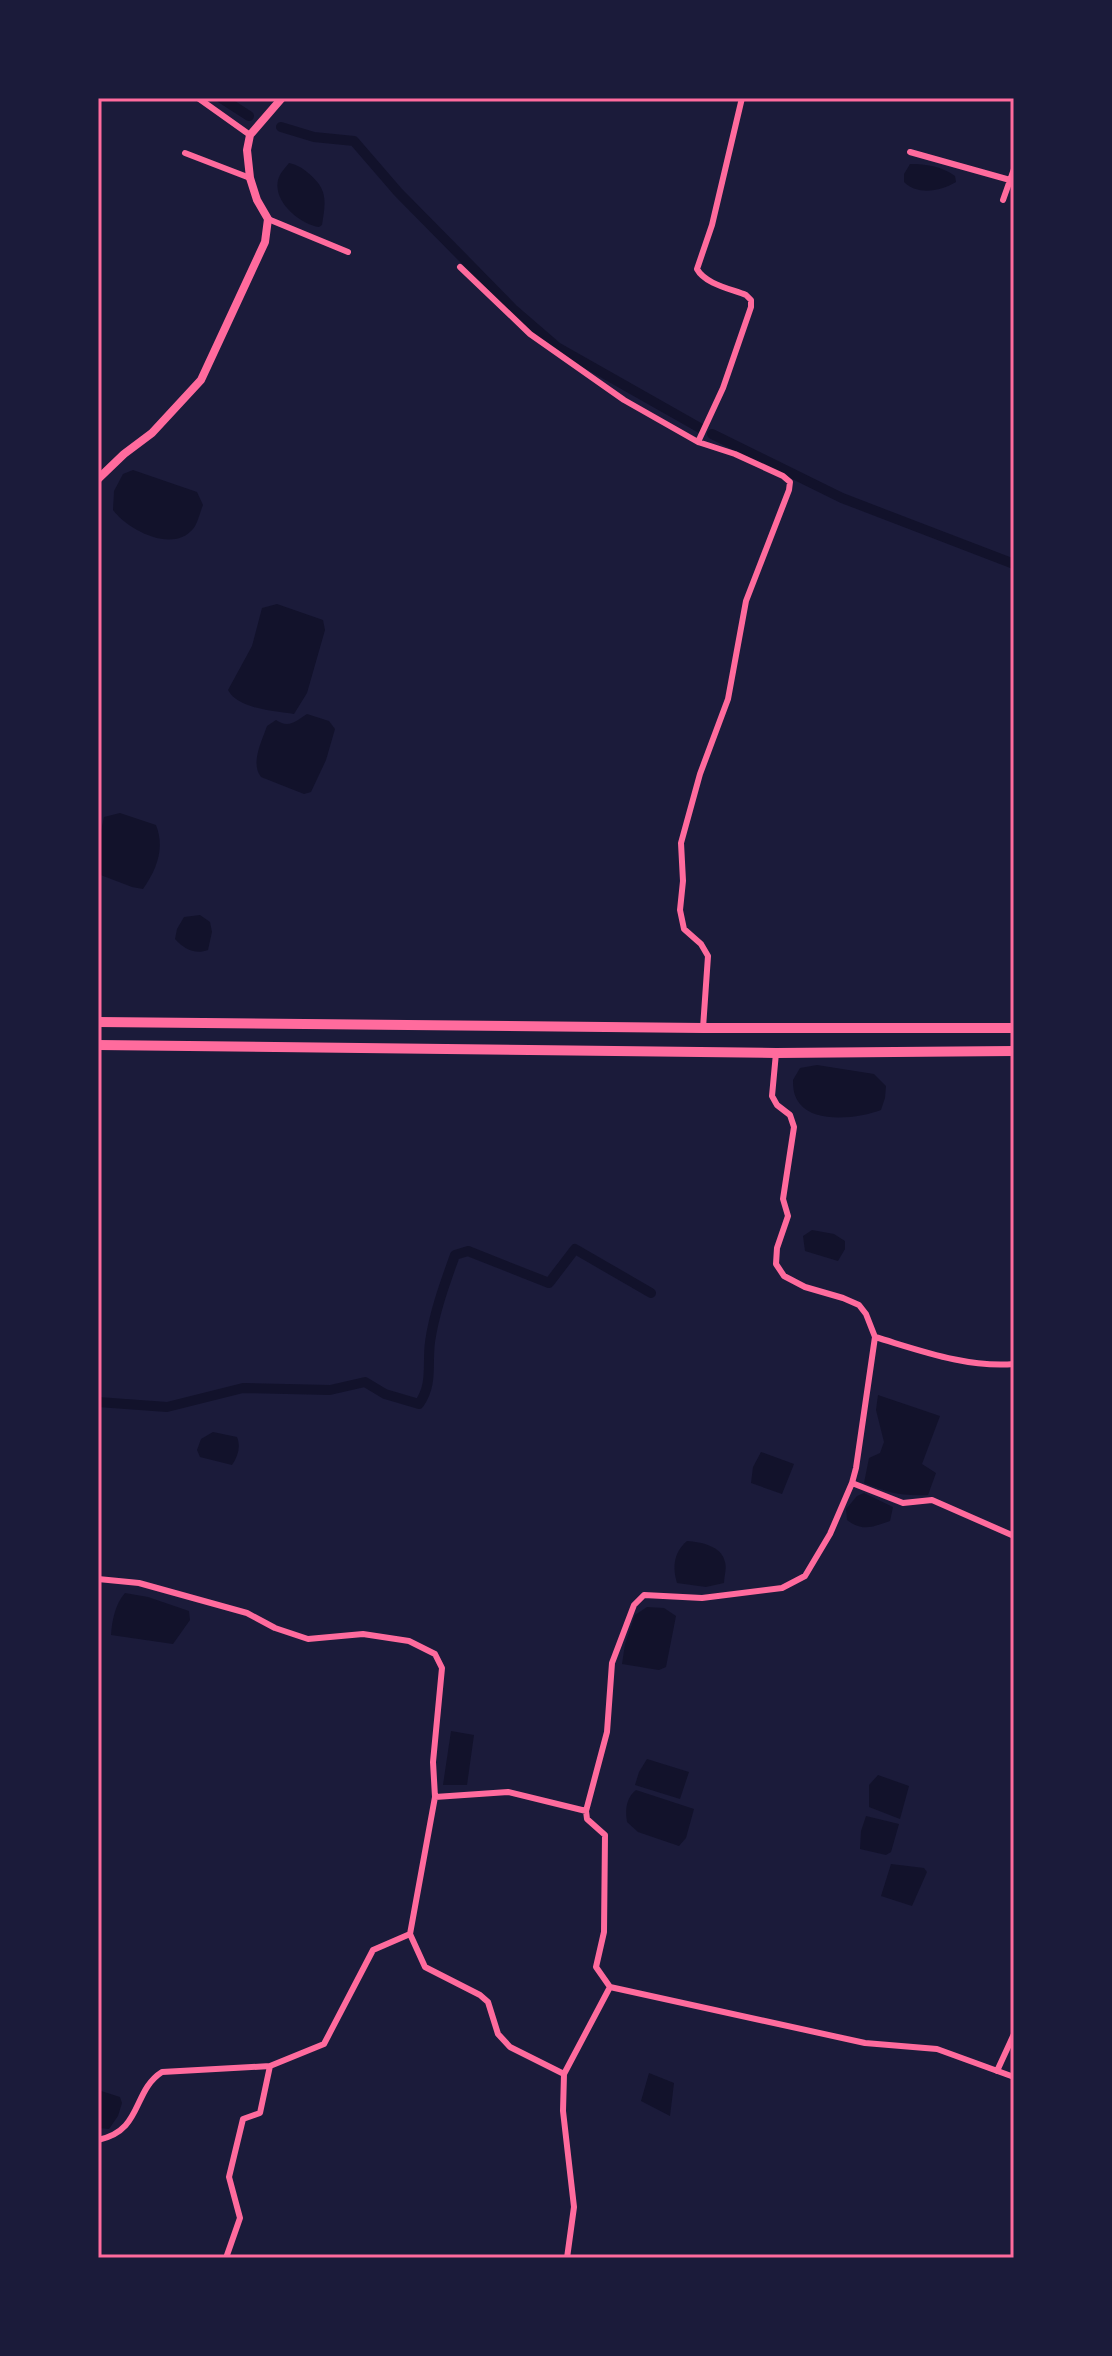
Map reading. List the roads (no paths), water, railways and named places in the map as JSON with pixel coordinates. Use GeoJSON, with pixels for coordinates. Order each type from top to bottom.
{"type":"FeatureCollection","features":[{"type":"Feature","properties":{"kind":"highway"},"geometry":{"type":"LineString","coordinates":[[98,1022],[1014,1028]]}},
{"type":"Feature","properties":{"kind":"highway"},"geometry":{"type":"LineString","coordinates":[[98,1045],[776,1053],[1014,1051]]}},
{"type":"Feature","properties":{"kind":"main road"},"geometry":{"type":"LineString","coordinates":[[98,479],[152,433],[201,380],[260,258],[268,219],[257,200],[250,178],[247,150],[250,135],[282,98]]}},
{"type":"Feature","properties":{"kind":"street"},"geometry":{"type":"LineString","coordinates":[[198,98],[250,135]]}},
{"type":"Feature","properties":{"kind":"street"},"geometry":{"type":"LineString","coordinates":[[698,442],[723,388],[751,307],[751,300],[746,295],[706,279],[697,269],[712,225],[742,98]]}},
{"type":"Feature","properties":{"kind":"street"},"geometry":{"type":"LineString","coordinates":[[910,152],[1010,180]]}},
{"type":"Feature","properties":{"kind":"street"},"geometry":{"type":"LineString","coordinates":[[185,153],[250,178]]}},
{"type":"Feature","properties":{"kind":"street"},"geometry":{"type":"LineString","coordinates":[[1003,200],[1014,169]]}},
{"type":"Feature","properties":{"kind":"street"},"geometry":{"type":"LineString","coordinates":[[268,219],[348,252]]}},
{"type":"Feature","properties":{"kind":"street"},"geometry":{"type":"LineString","coordinates":[[460,267],[530,334],[624,400],[698,442],[735,454],[790,482],[746,601],[728,699],[700,774],[681,843],[683,881],[680,910],[684,929],[701,944],[708,956],[703,1028]]}},
{"type":"Feature","properties":{"kind":"street"},"geometry":{"type":"LineString","coordinates":[[776,1053],[772,1096],[777,1105],[790,1115],[794,1127],[783,1199],[788,1216],[777,1248],[776,1264],[784,1276],[805,1287],[859,1305],[875,1337],[852,1483],[830,1534],[805,1576],[782,1588],[702,1598],[644,1595],[634,1605],[612,1663],[607,1732],[586,1811],[587,1819],[605,1835],[604,1932],[596,1967],[610,1987],[865,2043],[937,2049],[1014,2077]]}},
{"type":"Feature","properties":{"kind":"street"},"geometry":{"type":"LineString","coordinates":[[875,1337],[931,1354],[987,1365],[1014,1364]]}},
{"type":"Feature","properties":{"kind":"street"},"geometry":{"type":"LineString","coordinates":[[852,1483],[903,1503],[932,1500],[1014,1536]]}},
{"type":"Feature","properties":{"kind":"street"},"geometry":{"type":"LineString","coordinates":[[98,1579],[139,1583],[247,1613],[275,1628],[308,1639],[363,1634],[409,1641],[435,1654],[442,1668],[433,1762],[435,1797],[410,1934],[425,1967],[488,2002],[498,2034],[510,2047],[564,2074]]}},
{"type":"Feature","properties":{"kind":"street"},"geometry":{"type":"LineString","coordinates":[[435,1797],[508,1792],[586,1811]]}},
{"type":"Feature","properties":{"kind":"street"},"geometry":{"type":"LineString","coordinates":[[98,2140],[109,2138],[128,2125],[152,2078],[162,2072],[270,2066],[324,2044],[373,1950],[410,1934]]}},
{"type":"Feature","properties":{"kind":"street"},"geometry":{"type":"LineString","coordinates":[[567,2258],[574,2207],[564,2123],[564,2074],[610,1987]]}},
{"type":"Feature","properties":{"kind":"street"},"geometry":{"type":"LineString","coordinates":[[997,2071],[1014,2034]]}},
{"type":"Feature","properties":{"kind":"street"},"geometry":{"type":"LineString","coordinates":[[226,2258],[240,2218],[229,2177],[243,2119],[260,2113],[270,2066]]}},
{"type":"Feature","properties":{"kind":"waterway"},"geometry":{"type":"LineString","coordinates":[[221,98],[249,116]]}},
{"type":"Feature","properties":{"kind":"waterway"},"geometry":{"type":"LineString","coordinates":[[281,127],[314,137],[354,141],[398,192],[513,309],[557,347],[700,428]]}},
{"type":"Feature","properties":{"kind":"waterway"},"geometry":{"type":"LineString","coordinates":[[712,434],[842,498],[1014,564]]}},
{"type":"Feature","properties":{"kind":"waterway"},"geometry":{"type":"LineString","coordinates":[[98,1402],[167,1407],[243,1388],[330,1390],[365,1382],[385,1394],[419,1404],[428,1382],[432,1331],[444,1287],[455,1255],[468,1251],[549,1283],[575,1249],[651,1293]]}}]}
